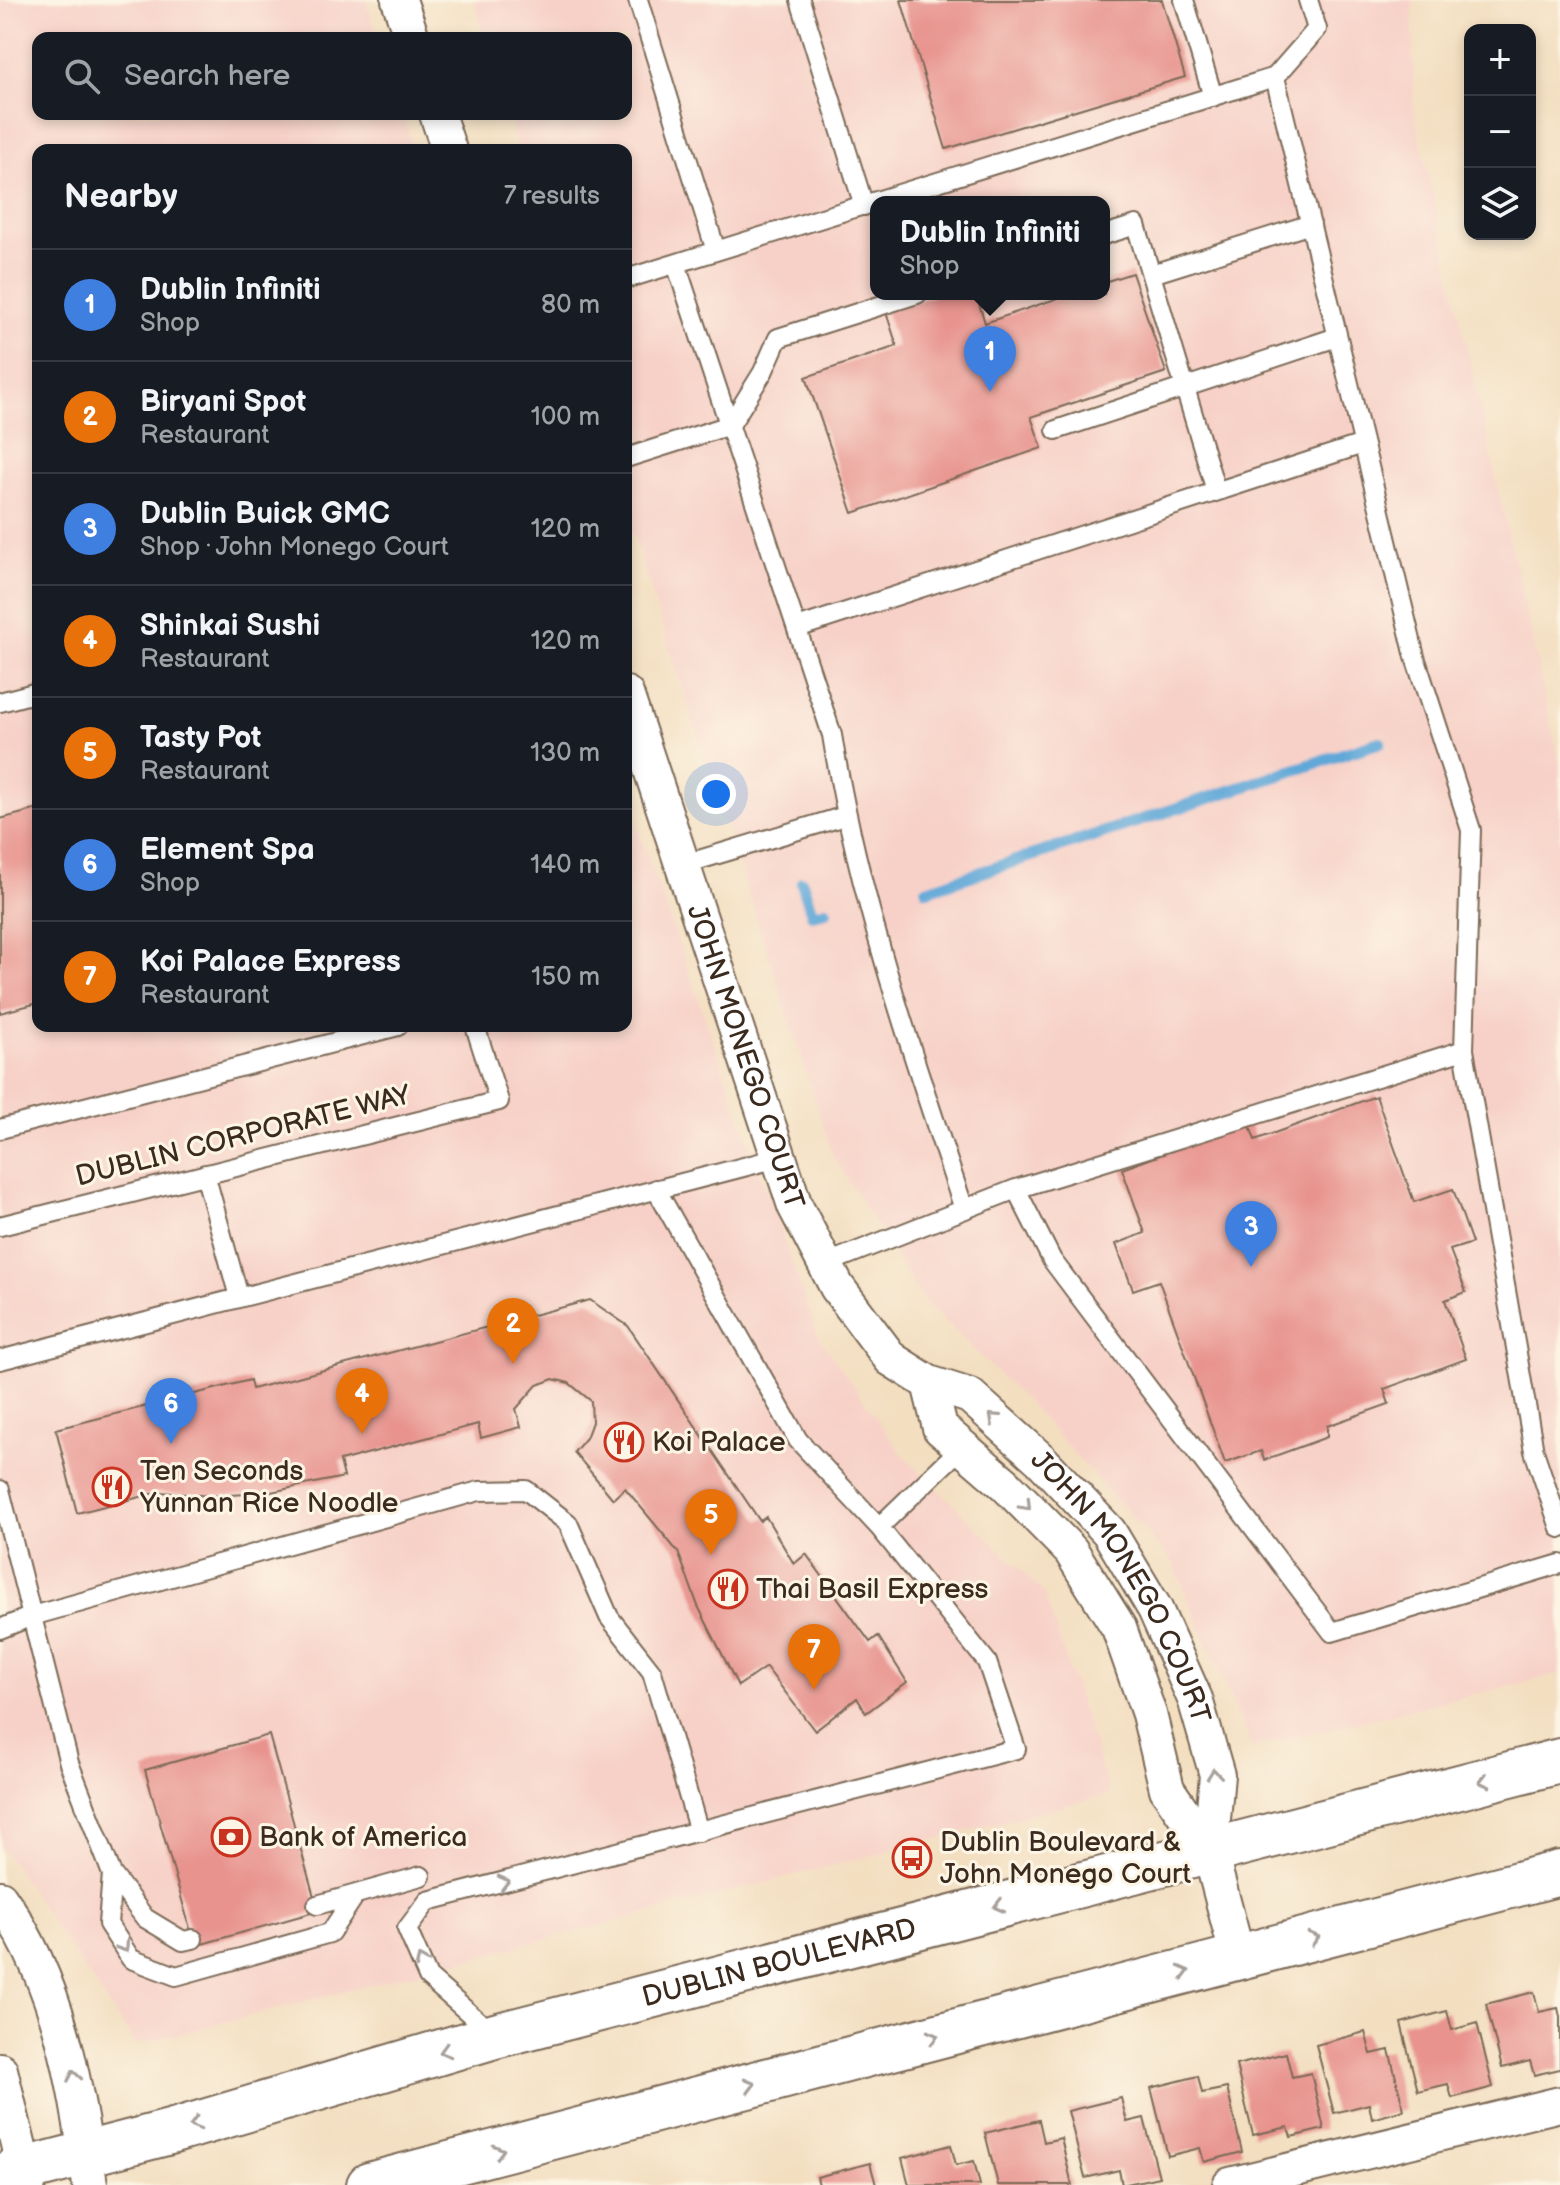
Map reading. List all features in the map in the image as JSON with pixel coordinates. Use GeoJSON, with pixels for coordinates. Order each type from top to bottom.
{"type":"FeatureCollection","features":[{"type":"Feature","properties":{"kind":"main road","name":"DUBLIN BOULEVARD"},"geometry":{"type":"LineString","coordinates":[[18,2177],[88,2169],[495,2036],[1560,1761]]}},
{"type":"Feature","properties":{"kind":"main road"},"geometry":{"type":"LineString","coordinates":[[369,2185],[1560,1873]]}},
{"type":"Feature","properties":{"kind":"street"},"geometry":{"type":"LineString","coordinates":[[399,0],[410,32]]}},
{"type":"Feature","properties":{"kind":"street"},"geometry":{"type":"LineString","coordinates":[[439,120],[447,144]]}},
{"type":"Feature","properties":{"kind":"street","name":"JOHN MONEGO COURT"},"geometry":{"type":"LineString","coordinates":[[632,712],[795,1206],[837,1287],[891,1359],[929,1383],[970,1396],[1041,1460],[1109,1532],[1148,1596],[1195,1699],[1217,1775],[1210,1852]]}},
{"type":"Feature","properties":{"kind":"street","name":"JOHN MONEGO COURT"},"geometry":{"type":"LineString","coordinates":[[929,1383],[940,1428],[1005,1484],[1071,1551],[1119,1628],[1149,1714],[1167,1789],[1210,1852],[1238,1958]]}},
{"type":"Feature","properties":{"kind":"street"},"geometry":{"type":"LineString","coordinates":[[0,1898],[25,1933],[73,2067],[88,2169]]}},
{"type":"Feature","properties":{"kind":"street"},"geometry":{"type":"LineString","coordinates":[[0,2070],[18,2177]]}},
{"type":"Feature","properties":{"kind":"street"},"geometry":{"type":"LineString","coordinates":[[1230,2185],[1560,2104]]}},
{"type":"Feature","properties":{"kind":"lane"},"geometry":{"type":"LineString","coordinates":[[638,0],[716,251]]}},
{"type":"Feature","properties":{"kind":"lane"},"geometry":{"type":"LineString","coordinates":[[800,0],[864,206]]}},
{"type":"Feature","properties":{"kind":"lane"},"geometry":{"type":"LineString","coordinates":[[1184,0],[1213,97]]}},
{"type":"Feature","properties":{"kind":"lane"},"geometry":{"type":"LineString","coordinates":[[896,196],[1275,77],[1317,29],[1308,0]]}},
{"type":"Feature","properties":{"kind":"lane"},"geometry":{"type":"LineString","coordinates":[[1275,77],[1415,657],[1471,830],[1464,1050],[1534,1451],[1560,1528]]}},
{"type":"Feature","properties":{"kind":"lane"},"geometry":{"type":"LineString","coordinates":[[632,277],[870,204]]}},
{"type":"Feature","properties":{"kind":"lane"},"geometry":{"type":"LineString","coordinates":[[1152,274],[1311,224]]}},
{"type":"Feature","properties":{"kind":"lane"},"geometry":{"type":"LineString","coordinates":[[1110,233],[1136,225],[1216,491]]}},
{"type":"Feature","properties":{"kind":"lane"},"geometry":{"type":"LineString","coordinates":[[676,264],[832,735],[845,816],[900,1017],[964,1209]]}},
{"type":"Feature","properties":{"kind":"lane"},"geometry":{"type":"LineString","coordinates":[[632,456],[730,425],[763,372],[778,338],[898,300]]}},
{"type":"Feature","properties":{"kind":"lane"},"geometry":{"type":"LineString","coordinates":[[1056,430],[1337,337]]}},
{"type":"Feature","properties":{"kind":"lane"},"geometry":{"type":"LineString","coordinates":[[797,628],[1363,444]]}},
{"type":"Feature","properties":{"kind":"lane"},"geometry":{"type":"LineString","coordinates":[[0,702],[32,694]]}},
{"type":"Feature","properties":{"kind":"lane"},"geometry":{"type":"LineString","coordinates":[[682,865],[845,816]]}},
{"type":"Feature","properties":{"kind":"lane"},"geometry":{"type":"LineString","coordinates":[[0,1129],[375,1032]]}},
{"type":"Feature","properties":{"kind":"lane","name":"DUBLIN CORPORATE WAY"},"geometry":{"type":"LineString","coordinates":[[0,1226],[499,1101],[477,1032]]}},
{"type":"Feature","properties":{"kind":"lane"},"geometry":{"type":"LineString","coordinates":[[825,1264],[1016,1189],[1464,1050]]}},
{"type":"Feature","properties":{"kind":"lane"},"geometry":{"type":"LineString","coordinates":[[0,1360],[778,1158]]}},
{"type":"Feature","properties":{"kind":"lane"},"geometry":{"type":"LineString","coordinates":[[205,1174],[239,1297]]}},
{"type":"Feature","properties":{"kind":"lane"},"geometry":{"type":"LineString","coordinates":[[495,2036],[428,1977],[407,1929],[428,1901],[1016,1749],[987,1662],[879,1527],[798,1440],[656,1189]]}},
{"type":"Feature","properties":{"kind":"lane"},"geometry":{"type":"LineString","coordinates":[[1016,1189],[1052,1260],[1332,1632],[1560,1564]]}},
{"type":"Feature","properties":{"kind":"lane"},"geometry":{"type":"LineString","coordinates":[[879,1527],[961,1448]]}},
{"type":"Feature","properties":{"kind":"lane"},"geometry":{"type":"LineString","coordinates":[[0,1490],[69,1763],[112,1874],[145,1918],[183,1941],[193,1939]]}},
{"type":"Feature","properties":{"kind":"lane"},"geometry":{"type":"LineString","coordinates":[[0,1629],[32,1616],[479,1491],[526,1490],[568,1523],[609,1617],[652,1672],[699,1832]]}},
{"type":"Feature","properties":{"kind":"lane"},"geometry":{"type":"LineString","coordinates":[[112,1874],[108,1924],[131,1959],[176,1976],[330,1933],[356,1894]]}},
{"type":"Feature","properties":{"kind":"lane"},"geometry":{"type":"LineString","coordinates":[[317,1905],[421,1876]]}},
{"type":"Feature","properties":{"kind":"shaded area"},"geometry":{"type":"Polygon","coordinates":[[[0,0],[366,0],[376,32],[32,32],[32,120],[405,120],[412,144],[32,144],[32,1032],[632,1032],[632,812],[818,1336],[902,1454],[1044,1593],[1110,1794],[136,2045],[0,1846],[0,0]]]}},
{"type":"Feature","properties":{"kind":"shaded area"},"geometry":{"type":"Polygon","coordinates":[[[474,0],[1413,0],[1413,105],[1560,765],[1560,1674],[1252,1747],[1172,1561],[1030,1405],[922,1299],[833,1156],[632,532],[632,144],[516,144],[510,120],[632,120],[632,32],[483,32],[474,0]]]}},
{"type":"Feature","properties":{"kind":"building"},"geometry":{"type":"Polygon","coordinates":[[[901,0],[1162,0],[1185,77],[946,149],[901,0]]]}},
{"type":"Feature","properties":{"kind":"building"},"geometry":{"type":"Polygon","coordinates":[[[1132,273],[1166,372],[1031,417],[1042,448],[853,513],[806,377],[897,346],[886,312],[921,300],[978,300],[985,323],[1052,300],[1110,300],[1110,280],[1132,273]]]}},
{"type":"Feature","properties":{"kind":"building"},"geometry":{"type":"Polygon","coordinates":[[[32,811],[32,1005],[0,1013],[0,819],[32,811]]]}},
{"type":"Feature","properties":{"kind":"building"},"geometry":{"type":"Polygon","coordinates":[[[1376,1096],[1414,1202],[1453,1189],[1472,1243],[1450,1250],[1466,1292],[1445,1300],[1466,1359],[1384,1389],[1389,1404],[1327,1426],[1327,1437],[1264,1460],[1261,1451],[1225,1463],[1159,1281],[1133,1290],[1116,1244],[1145,1233],[1122,1169],[1249,1123],[1255,1140],[1376,1096]]]}},
{"type":"Feature","properties":{"kind":"building"},"geometry":{"type":"Polygon","coordinates":[[[590,1300],[628,1326],[760,1521],[766,1517],[794,1564],[806,1554],[870,1642],[878,1636],[907,1682],[866,1713],[857,1698],[815,1731],[766,1667],[738,1686],[698,1606],[678,1552],[625,1488],[613,1499],[574,1452],[586,1438],[592,1422],[591,1401],[569,1383],[553,1379],[537,1385],[516,1409],[521,1427],[481,1438],[478,1424],[340,1461],[344,1477],[266,1493],[211,1496],[160,1492],[77,1513],[56,1429],[250,1380],[252,1389],[590,1300]]]}},
{"type":"Feature","properties":{"kind":"building","name":"Bank of America"},"geometry":{"type":"Polygon","coordinates":[[[269,1735],[318,1911],[195,1946],[145,1770],[269,1735]]]}},
{"type":"Feature","properties":{"kind":"building"},"geometry":{"type":"Polygon","coordinates":[[[1534,1992],[1539,2012],[1558,2008],[1560,2069],[1534,2075],[1530,2061],[1502,2068],[1486,2004],[1534,1992]]]}},
{"type":"Feature","properties":{"kind":"building"},"geometry":{"type":"Polygon","coordinates":[[[1447,2011],[1452,2030],[1477,2023],[1493,2087],[1452,2098],[1448,2084],[1418,2091],[1401,2023],[1447,2011]]]}},
{"type":"Feature","properties":{"kind":"building"},"geometry":{"type":"Polygon","coordinates":[[[1365,2032],[1371,2054],[1389,2050],[1404,2110],[1372,2119],[1369,2104],[1334,2113],[1316,2045],[1365,2032]]]}},
{"type":"Feature","properties":{"kind":"building"},"geometry":{"type":"Polygon","coordinates":[[[1286,2053],[1292,2077],[1311,2073],[1324,2129],[1291,2137],[1288,2127],[1253,2135],[1236,2065],[1286,2053]]]}},
{"type":"Feature","properties":{"kind":"building"},"geometry":{"type":"Polygon","coordinates":[[[1198,2076],[1202,2093],[1227,2088],[1242,2152],[1204,2162],[1200,2148],[1168,2156],[1151,2088],[1198,2076]]]}},
{"type":"Feature","properties":{"kind":"building"},"geometry":{"type":"Polygon","coordinates":[[[1121,2098],[1127,2122],[1144,2118],[1159,2177],[1122,2185],[1119,2170],[1085,2178],[1068,2111],[1121,2098]]]}},
{"type":"Feature","properties":{"kind":"building"},"geometry":{"type":"Polygon","coordinates":[[[1039,2120],[1044,2142],[1061,2138],[1072,2185],[998,2185],[985,2133],[1039,2120]]]}},
{"type":"Feature","properties":{"kind":"building"},"geometry":{"type":"Polygon","coordinates":[[[951,2145],[956,2165],[974,2161],[980,2185],[909,2185],[902,2158],[951,2145]]]}},
{"type":"Feature","properties":{"kind":"building"},"geometry":{"type":"Polygon","coordinates":[[[870,2163],[876,2185],[819,2185],[817,2177],[870,2163]]]}},
{"type":"Feature","properties":{"kind":"waterway"},"geometry":{"type":"LineString","coordinates":[[927,890],[1380,742]]}},
{"type":"Feature","properties":{"kind":"waterway"},"geometry":{"type":"LineString","coordinates":[[802,882],[812,914],[826,911]]}},
{"type":"Feature","properties":{"kind":"place","name":"Dublin Infiniti"},"geometry":{"type":"Point","coordinates":[990,392]}},
{"type":"Feature","properties":{"kind":"place","name":"Dublin Buick GMC"},"geometry":{"type":"Point","coordinates":[1251,1267]}},
{"type":"Feature","properties":{"kind":"place","name":"Biryani Spot"},"geometry":{"type":"Point","coordinates":[513,1364]}},
{"type":"Feature","properties":{"kind":"place","name":"Shinkai Sushi"},"geometry":{"type":"Point","coordinates":[362,1434]}},
{"type":"Feature","properties":{"kind":"place","name":"Koi Palace"},"geometry":{"type":"Point","coordinates":[624,1442]}},
{"type":"Feature","properties":{"kind":"place","name":"Element Spa"},"geometry":{"type":"Point","coordinates":[171,1444]}},
{"type":"Feature","properties":{"kind":"place","name":"Ten Seconds Yunnan Rice Noodle"},"geometry":{"type":"Point","coordinates":[112,1487]}},
{"type":"Feature","properties":{"kind":"place","name":"Tasty Pot"},"geometry":{"type":"Point","coordinates":[711,1555]}},
{"type":"Feature","properties":{"kind":"place","name":"Thai Basil Express"},"geometry":{"type":"Point","coordinates":[728,1589]}},
{"type":"Feature","properties":{"kind":"place","name":"Koi Palace Express"},"geometry":{"type":"Point","coordinates":[814,1690]}},
{"type":"Feature","properties":{"kind":"place","name":"Bank of America"},"geometry":{"type":"Point","coordinates":[231,1837]}},
{"type":"Feature","properties":{"kind":"place","name":"Dublin Boulevard & John Monego Court"},"geometry":{"type":"Point","coordinates":[912,1858]}}]}
